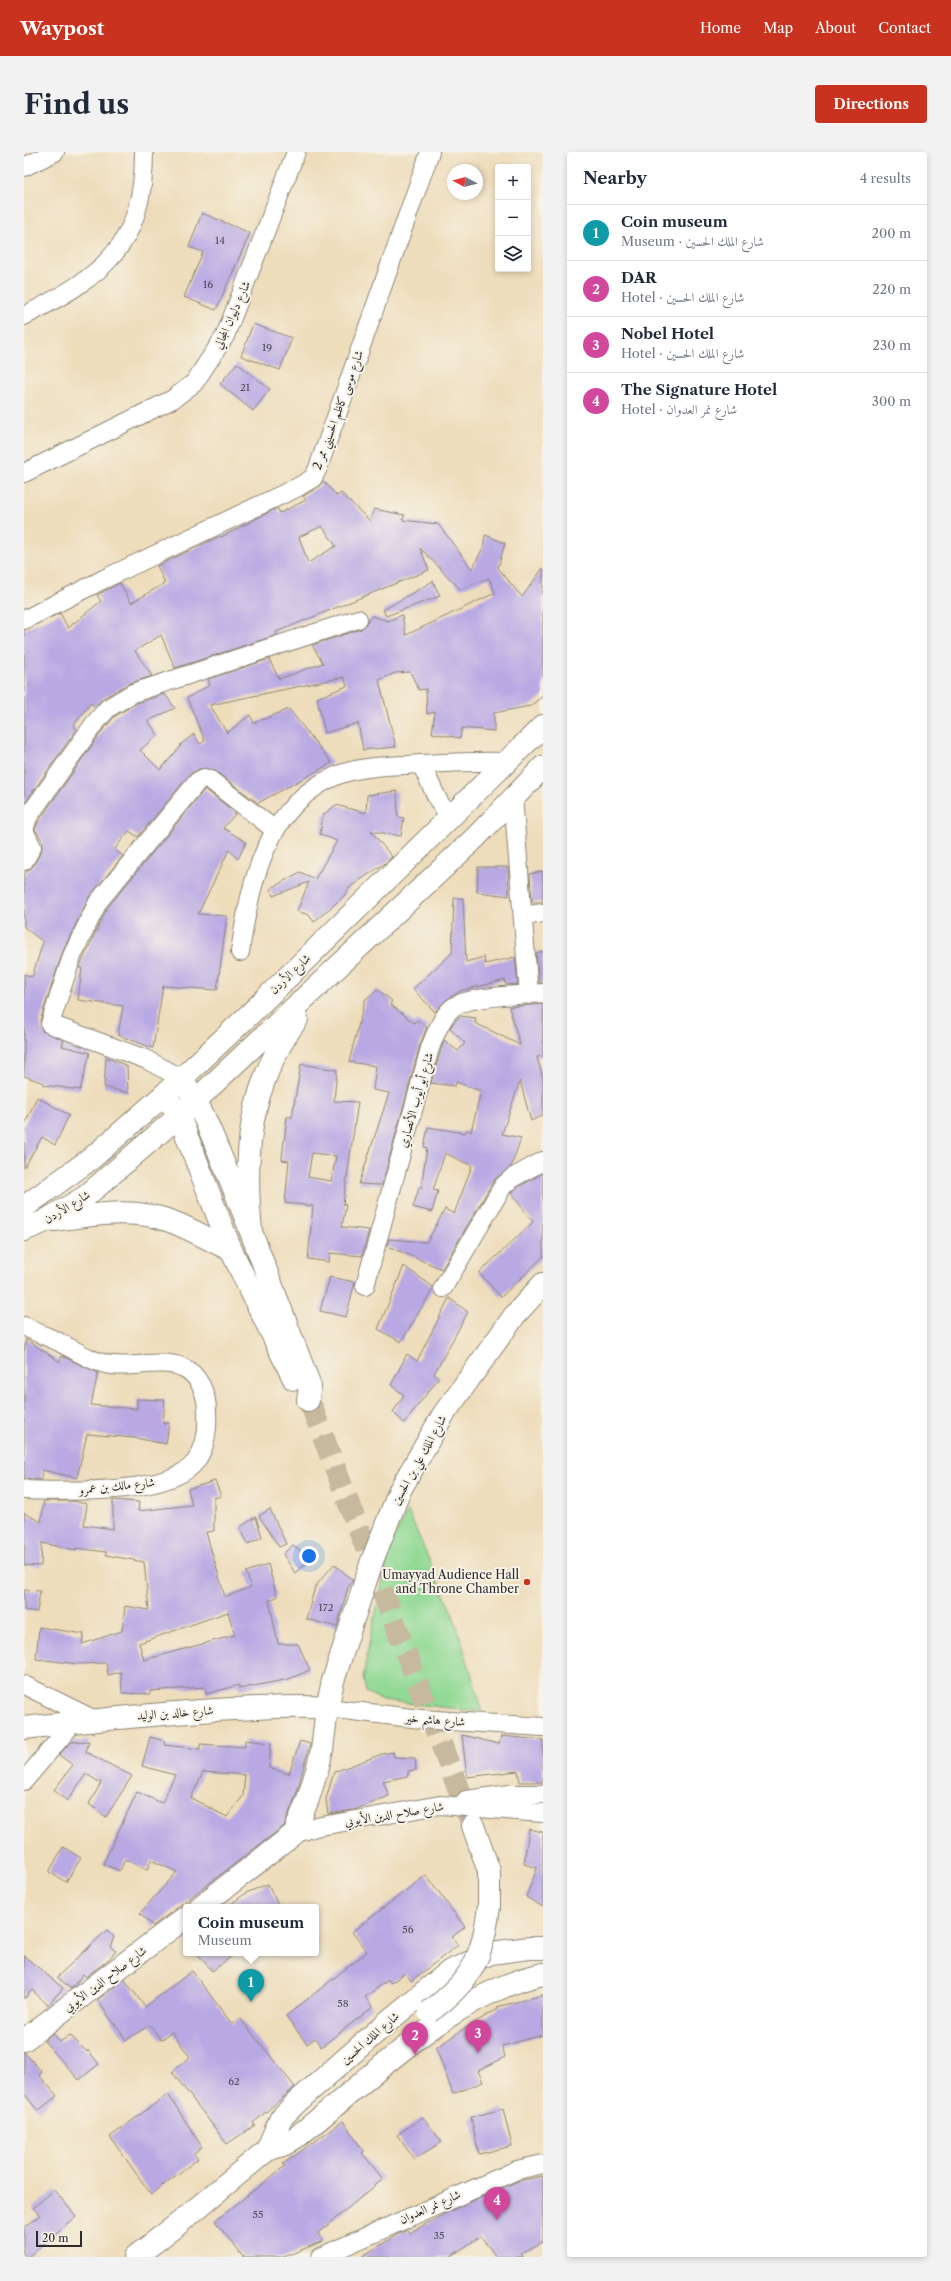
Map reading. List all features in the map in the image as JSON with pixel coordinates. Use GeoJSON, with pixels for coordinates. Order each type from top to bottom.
{"type":"FeatureCollection","features":[{"type":"Feature","properties":{"kind":"main road","name":"شارع الأردن"},"geometry":{"type":"LineString","coordinates":[[24,1206],[92,1158],[165,1094],[450,819],[543,726]]}},
{"type":"Feature","properties":{"kind":"main road","name":"شارع الأردن"},"geometry":{"type":"LineString","coordinates":[[34,1226],[85,1197],[179,1116],[476,837],[543,767]]}},
{"type":"Feature","properties":{"kind":"main road"},"geometry":{"type":"LineString","coordinates":[[251,1230],[247,1189],[247,1157],[255,1105],[281,1040],[322,983]]}},
{"type":"Feature","properties":{"kind":"main road"},"geometry":{"type":"LineString","coordinates":[[165,1094],[179,1116],[231,1250],[279,1351],[301,1391],[309,1402],[310,1386],[251,1230],[196,1100],[181,1078]]}},
{"type":"Feature","properties":{"kind":"main road"},"geometry":{"type":"LineString","coordinates":[[34,1226],[100,1214],[123,1213],[146,1215],[168,1220],[190,1229],[231,1250]]}},
{"type":"Feature","properties":{"kind":"main road","name":"شارع الملك علي بن الحسين"},"geometry":{"type":"LineString","coordinates":[[327,1708],[333,1681],[372,1561],[400,1490],[443,1415],[515,1315],[543,1284]]}},
{"type":"Feature","properties":{"kind":"main road","name":"شارع خالد بن الوليد"},"geometry":{"type":"LineString","coordinates":[[24,1728],[83,1721],[299,1706],[327,1708]]}},
{"type":"Feature","properties":{"kind":"main road","name":"شارع صلاح الدين الأيوبي"},"geometry":{"type":"LineString","coordinates":[[204,1904],[294,1834],[308,1800],[317,1770],[322,1750],[327,1708]]}},
{"type":"Feature","properties":{"kind":"main road"},"geometry":{"type":"LineString","coordinates":[[267,2150],[314,2104],[456,1991],[470,1971],[482,1950],[489,1906],[489,1871],[473,1826]]}},
{"type":"Feature","properties":{"kind":"main road","name":"شارع صلاح الدين الأيوبي"},"geometry":{"type":"LineString","coordinates":[[24,2040],[183,1919]]}},
{"type":"Feature","properties":{"kind":"main road","name":"شارع الملك الحسين"},"geometry":{"type":"LineString","coordinates":[[267,2150],[281,2118],[392,2018],[450,1971],[491,1953],[529,1948],[543,1948]]}},
{"type":"Feature","properties":{"kind":"main road"},"geometry":{"type":"LineString","coordinates":[[505,1952],[516,1981]]}},
{"type":"Feature","properties":{"kind":"main road","name":"شارع الملك الحسين"},"geometry":{"type":"LineString","coordinates":[[134,2254],[178,2224],[267,2150],[285,2144],[298,2136],[393,2058],[451,2015],[483,1995],[516,1981],[543,1974]]}},
{"type":"Feature","properties":{"kind":"street"},"geometry":{"type":"LineString","coordinates":[[24,167],[55,152]]}},
{"type":"Feature","properties":{"kind":"street"},"geometry":{"type":"LineString","coordinates":[[24,316],[91,278],[123,242],[136,217],[140,203],[144,176],[144,152]]}},
{"type":"Feature","properties":{"kind":"street","name":"شارع دليوان المجالي"},"geometry":{"type":"LineString","coordinates":[[24,473],[173,399],[194,383],[225,336],[296,152]]}},
{"type":"Feature","properties":{"kind":"street","name":"شارع موسى كاظم الحسيني ممر 2"},"geometry":{"type":"LineString","coordinates":[[24,620],[104,579],[298,487],[313,478],[318,468],[430,152]]}},
{"type":"Feature","properties":{"kind":"street"},"geometry":{"type":"LineString","coordinates":[[24,861],[32,847],[24,830],[26,820],[94,724],[102,714],[118,701],[133,693],[191,672],[358,619]]}},
{"type":"Feature","properties":{"kind":"street"},"geometry":{"type":"LineString","coordinates":[[240,952],[248,903],[255,878],[275,830],[288,811],[305,794],[339,775],[380,767],[421,764],[507,762]]}},
{"type":"Feature","properties":{"kind":"street"},"geometry":{"type":"LineString","coordinates":[[421,764],[438,800],[450,819]]}},
{"type":"Feature","properties":{"kind":"street"},"geometry":{"type":"LineString","coordinates":[[181,1078],[145,1059],[50,1024],[72,956],[98,902],[198,781],[209,779],[275,830]]}},
{"type":"Feature","properties":{"kind":"street"},"geometry":{"type":"LineString","coordinates":[[514,797],[523,916],[536,994]]}},
{"type":"Feature","properties":{"kind":"street"},"geometry":{"type":"LineString","coordinates":[[523,916],[543,913]]}},
{"type":"Feature","properties":{"kind":"street","name":"شارع أبو أيوب الأنصاري"},"geometry":{"type":"LineString","coordinates":[[365,1286],[430,1048],[443,1020],[458,1004],[480,999],[536,994]]}},
{"type":"Feature","properties":{"kind":"street"},"geometry":{"type":"LineString","coordinates":[[442,1288],[503,1186],[512,1178],[543,1161]]}},
{"type":"Feature","properties":{"kind":"street","name":"شارع مالك بن عمرو"},"geometry":{"type":"LineString","coordinates":[[24,1326],[96,1361],[112,1365],[165,1364],[182,1367],[194,1377],[204,1389],[207,1399],[207,1431],[196,1461],[167,1480],[92,1491],[24,1490]]}},
{"type":"Feature","properties":{"kind":"street"},"geometry":{"type":"LineString","coordinates":[[24,1685],[83,1721],[24,1779]]}},
{"type":"Feature","properties":{"kind":"street","name":"شارع هاشم خير"},"geometry":{"type":"LineString","coordinates":[[327,1708],[421,1719],[543,1727]]}},
{"type":"Feature","properties":{"kind":"street"},"geometry":{"type":"LineString","coordinates":[[440,1805],[510,1794],[543,1794]]}},
{"type":"Feature","properties":{"kind":"street","name":"شارع صلاح الدين الأيوبي"},"geometry":{"type":"LineString","coordinates":[[294,1834],[316,1827],[440,1805],[543,1812]]}},
{"type":"Feature","properties":{"kind":"street","name":"شارع نمر العدوان"},"geometry":{"type":"LineString","coordinates":[[320,2257],[341,2252],[517,2170],[543,2164]]}},
{"type":"Feature","properties":{"kind":"green space"},"geometry":{"type":"Polygon","coordinates":[[[408,1511],[455,1620],[483,1712],[382,1700],[366,1692],[363,1677],[391,1543],[408,1511]]]}},
{"type":"Feature","properties":{"kind":"building"},"geometry":{"type":"Polygon","coordinates":[[[202,213],[250,233],[216,310],[184,297],[203,252],[189,247],[202,213]]]}},
{"type":"Feature","properties":{"kind":"building"},"geometry":{"type":"Polygon","coordinates":[[[253,324],[292,338],[280,370],[241,356],[253,324]]]}},
{"type":"Feature","properties":{"kind":"building"},"geometry":{"type":"Polygon","coordinates":[[[237,363],[270,389],[253,411],[220,384],[237,363]]]}},
{"type":"Feature","properties":{"kind":"building"},"geometry":{"type":"Polygon","coordinates":[[[323,481],[337,496],[341,493],[370,521],[374,509],[405,515],[402,520],[438,524],[472,569],[483,548],[485,535],[505,543],[498,568],[522,597],[543,568],[543,696],[530,706],[494,713],[494,731],[462,728],[460,738],[432,733],[435,712],[427,714],[426,689],[419,690],[410,672],[395,673],[379,680],[396,747],[363,750],[358,723],[325,733],[317,698],[347,686],[344,677],[210,705],[227,733],[250,715],[254,723],[289,709],[332,763],[258,803],[215,771],[206,768],[199,769],[190,774],[138,837],[129,831],[114,850],[123,856],[89,897],[63,951],[40,1021],[42,1031],[64,1040],[62,1046],[90,1053],[80,1090],[43,1085],[44,1083],[24,1076],[24,974],[32,977],[43,942],[24,927],[24,874],[33,866],[41,852],[43,842],[35,829],[38,822],[102,731],[115,716],[137,703],[165,694],[175,708],[148,721],[158,735],[140,750],[160,770],[181,746],[180,745],[194,734],[200,744],[205,741],[187,698],[210,685],[208,679],[269,659],[279,679],[323,663],[312,645],[361,629],[372,616],[388,621],[402,615],[406,635],[495,593],[489,578],[460,589],[420,548],[429,570],[276,632],[277,635],[175,668],[161,635],[135,651],[152,676],[128,684],[102,699],[95,707],[91,703],[73,726],[77,729],[24,804],[24,630],[60,613],[68,628],[101,601],[97,595],[120,583],[131,603],[165,583],[157,566],[220,536],[221,537],[277,508],[280,513],[306,500],[303,496],[318,487],[323,481]],[[322,526],[299,537],[308,563],[336,546],[322,526]]]}},
{"type":"Feature","properties":{"kind":"building"},"geometry":{"type":"Polygon","coordinates":[[[433,581],[440,596],[386,616],[383,610],[433,581]]]}},
{"type":"Feature","properties":{"kind":"building"},"geometry":{"type":"Polygon","coordinates":[[[205,789],[236,813],[223,828],[246,842],[238,859],[229,850],[198,914],[227,916],[217,990],[163,986],[153,1048],[118,1035],[123,1006],[78,1000],[82,968],[79,968],[107,908],[205,789]]]}},
{"type":"Feature","properties":{"kind":"building"},"geometry":{"type":"Polygon","coordinates":[[[397,791],[398,817],[404,818],[401,836],[371,831],[392,857],[384,864],[350,887],[344,896],[314,922],[309,915],[297,911],[309,882],[273,896],[270,889],[300,872],[315,879],[337,841],[320,834],[323,815],[336,805],[366,813],[367,795],[397,791]]]}},
{"type":"Feature","properties":{"kind":"building"},"geometry":{"type":"Polygon","coordinates":[[[478,867],[508,867],[509,896],[477,892],[478,867]]]}},
{"type":"Feature","properties":{"kind":"building"},"geometry":{"type":"Polygon","coordinates":[[[543,871],[543,902],[532,902],[530,874],[543,871]]]}},
{"type":"Feature","properties":{"kind":"building"},"geometry":{"type":"Polygon","coordinates":[[[454,898],[463,898],[466,962],[484,957],[485,964],[515,957],[518,984],[506,985],[505,980],[460,991],[445,1001],[435,1012],[413,989],[452,953],[454,898]]]}},
{"type":"Feature","properties":{"kind":"building"},"geometry":{"type":"Polygon","coordinates":[[[543,951],[543,983],[539,983],[536,953],[543,951]]]}},
{"type":"Feature","properties":{"kind":"building"},"geometry":{"type":"Polygon","coordinates":[[[377,989],[392,1001],[390,1004],[414,1023],[417,1020],[427,1027],[420,1045],[382,1185],[359,1184],[389,1093],[373,1090],[376,1066],[349,1062],[365,1000],[377,989]]]}},
{"type":"Feature","properties":{"kind":"building"},"geometry":{"type":"Polygon","coordinates":[[[543,1004],[543,1056],[537,1057],[543,1079],[543,1115],[531,1121],[520,1081],[502,1134],[521,1138],[511,1167],[494,1180],[442,1269],[387,1246],[389,1239],[427,1242],[445,1209],[454,1214],[472,1166],[445,1153],[433,1190],[438,1191],[432,1212],[413,1207],[419,1188],[421,1188],[427,1148],[424,1147],[428,1127],[465,1133],[467,1129],[471,1132],[481,1091],[456,1082],[455,1086],[431,1083],[444,1040],[458,1051],[465,1043],[450,1028],[453,1023],[460,1016],[476,1018],[475,1023],[520,1045],[509,1007],[543,1004]]]}},
{"type":"Feature","properties":{"kind":"building"},"geometry":{"type":"Polygon","coordinates":[[[106,1057],[127,1066],[128,1093],[104,1087],[106,1057]]]}},
{"type":"Feature","properties":{"kind":"building"},"geometry":{"type":"Polygon","coordinates":[[[301,1064],[337,1070],[334,1101],[358,1102],[343,1204],[346,1205],[342,1227],[369,1230],[362,1256],[330,1253],[329,1262],[308,1259],[313,1206],[285,1203],[289,1161],[282,1160],[287,1117],[292,1117],[301,1064]],[[312,1153],[308,1177],[331,1181],[336,1156],[312,1153]]]}},
{"type":"Feature","properties":{"kind":"building"},"geometry":{"type":"Polygon","coordinates":[[[37,1097],[69,1115],[55,1145],[42,1137],[24,1168],[24,1126],[37,1097]]]}},
{"type":"Feature","properties":{"kind":"building"},"geometry":{"type":"Polygon","coordinates":[[[543,1173],[543,1257],[501,1297],[479,1273],[533,1222],[511,1193],[518,1187],[543,1173]]]}},
{"type":"Feature","properties":{"kind":"building"},"geometry":{"type":"Polygon","coordinates":[[[404,1266],[433,1287],[433,1289],[401,1342],[378,1329],[404,1266]]]}},
{"type":"Feature","properties":{"kind":"building"},"geometry":{"type":"Polygon","coordinates":[[[330,1277],[355,1282],[346,1317],[320,1311],[330,1277]]]}},
{"type":"Feature","properties":{"kind":"building"},"geometry":{"type":"Polygon","coordinates":[[[449,1298],[468,1312],[434,1374],[439,1378],[404,1423],[393,1412],[404,1395],[391,1385],[407,1354],[417,1361],[449,1298]]]}},
{"type":"Feature","properties":{"kind":"building"},"geometry":{"type":"Polygon","coordinates":[[[26,1339],[60,1362],[62,1356],[98,1373],[91,1405],[137,1409],[137,1399],[165,1400],[163,1424],[169,1423],[166,1444],[135,1438],[87,1434],[77,1478],[42,1470],[41,1480],[24,1478],[24,1352],[26,1339]]]}},
{"type":"Feature","properties":{"kind":"building"},"geometry":{"type":"Polygon","coordinates":[[[215,1481],[221,1496],[214,1498],[214,1531],[206,1532],[225,1597],[251,1587],[246,1572],[268,1564],[277,1597],[269,1600],[278,1644],[298,1644],[310,1670],[289,1679],[239,1689],[239,1685],[206,1694],[205,1687],[150,1691],[150,1694],[122,1693],[121,1672],[108,1675],[106,1663],[78,1664],[36,1659],[39,1627],[84,1634],[82,1644],[122,1631],[125,1606],[149,1610],[144,1562],[106,1555],[106,1552],[76,1548],[76,1550],[42,1543],[41,1566],[24,1565],[24,1513],[41,1522],[44,1501],[73,1501],[87,1504],[84,1525],[113,1529],[113,1500],[139,1502],[138,1511],[192,1505],[188,1489],[215,1481]],[[228,1612],[139,1643],[144,1660],[235,1635],[228,1612]]]}},
{"type":"Feature","properties":{"kind":"building"},"geometry":{"type":"Polygon","coordinates":[[[270,1509],[286,1544],[279,1547],[259,1516],[270,1509]]]}},
{"type":"Feature","properties":{"kind":"building"},"geometry":{"type":"Polygon","coordinates":[[[256,1517],[262,1537],[248,1544],[240,1527],[256,1517]]]}},
{"type":"Feature","properties":{"kind":"building"},"geometry":{"type":"Polygon","coordinates":[[[293,1545],[310,1560],[295,1573],[283,1554],[293,1545]]]}},
{"type":"Feature","properties":{"kind":"building"},"geometry":{"type":"Polygon","coordinates":[[[334,1564],[353,1580],[348,1587],[337,1627],[306,1619],[315,1587],[334,1564]]]}},
{"type":"Feature","properties":{"kind":"building"},"geometry":{"type":"Polygon","coordinates":[[[24,1590],[40,1591],[37,1612],[24,1610],[24,1590]]]}},
{"type":"Feature","properties":{"kind":"building"},"geometry":{"type":"Polygon","coordinates":[[[462,1735],[499,1744],[501,1736],[543,1740],[543,1782],[520,1782],[518,1771],[467,1777],[462,1735]]]}},
{"type":"Feature","properties":{"kind":"building"},"geometry":{"type":"Polygon","coordinates":[[[150,1737],[165,1741],[164,1745],[200,1749],[200,1744],[245,1747],[245,1740],[271,1743],[269,1768],[289,1774],[300,1741],[310,1744],[296,1795],[284,1826],[153,1926],[140,1913],[177,1872],[151,1860],[147,1870],[125,1859],[120,1871],[103,1864],[137,1792],[162,1803],[175,1775],[142,1766],[150,1737]],[[203,1772],[191,1798],[227,1817],[243,1796],[245,1775],[203,1772]]]}},
{"type":"Feature","properties":{"kind":"building"},"geometry":{"type":"Polygon","coordinates":[[[89,1741],[86,1752],[132,1776],[106,1817],[89,1804],[101,1783],[86,1774],[67,1801],[54,1790],[73,1765],[59,1755],[71,1742],[89,1741]]]}},
{"type":"Feature","properties":{"kind":"building"},"geometry":{"type":"Polygon","coordinates":[[[393,1752],[394,1757],[415,1758],[416,1770],[408,1771],[408,1776],[383,1781],[389,1796],[354,1810],[328,1814],[326,1799],[334,1772],[382,1754],[393,1752]]]}},
{"type":"Feature","properties":{"kind":"building"},"geometry":{"type":"Polygon","coordinates":[[[529,1829],[543,1832],[543,1907],[526,1897],[537,1868],[524,1864],[529,1829]]]}},
{"type":"Feature","properties":{"kind":"building"},"geometry":{"type":"Polygon","coordinates":[[[63,1847],[81,1858],[66,1882],[49,1872],[63,1847]]]}},
{"type":"Feature","properties":{"kind":"building"},"geometry":{"type":"Polygon","coordinates":[[[426,1875],[465,1927],[452,1937],[458,1945],[411,1981],[405,1973],[391,1983],[388,1980],[365,1997],[373,2007],[321,2047],[315,2038],[307,2044],[286,2016],[367,1952],[352,1932],[426,1875]]]}},
{"type":"Feature","properties":{"kind":"building"},"geometry":{"type":"Polygon","coordinates":[[[268,1884],[278,1904],[231,1904],[246,1893],[268,1884]]]}},
{"type":"Feature","properties":{"kind":"building"},"geometry":{"type":"Polygon","coordinates":[[[107,1930],[114,1937],[110,1947],[116,1951],[109,1959],[86,1977],[83,1974],[71,1989],[57,1977],[107,1930]]]}},
{"type":"Feature","properties":{"kind":"building"},"geometry":{"type":"Polygon","coordinates":[[[24,1956],[63,1988],[48,2005],[32,1990],[24,1999],[24,1956]]]}},
{"type":"Feature","properties":{"kind":"building"},"geometry":{"type":"Polygon","coordinates":[[[200,1956],[232,1956],[212,1971],[200,1956]]]}},
{"type":"Feature","properties":{"kind":"building"},"geometry":{"type":"Polygon","coordinates":[[[192,1971],[232,2024],[240,2018],[295,2087],[253,2123],[255,2125],[227,2144],[172,2072],[190,2057],[172,2032],[161,2040],[150,2025],[126,2040],[97,2000],[124,1979],[145,2007],[192,1971]]]}},
{"type":"Feature","properties":{"kind":"building"},"geometry":{"type":"Polygon","coordinates":[[[543,1995],[543,2035],[502,2046],[505,2057],[478,2071],[483,2082],[453,2094],[436,2048],[460,2031],[498,2009],[497,2007],[543,1995]]]}},
{"type":"Feature","properties":{"kind":"building"},"geometry":{"type":"Polygon","coordinates":[[[53,2033],[60,2042],[70,2035],[87,2052],[88,2050],[99,2064],[79,2080],[44,2041],[53,2033]]]}},
{"type":"Feature","properties":{"kind":"building"},"geometry":{"type":"Polygon","coordinates":[[[24,2052],[42,2072],[39,2075],[57,2096],[38,2111],[24,2093],[24,2052]]]}},
{"type":"Feature","properties":{"kind":"building"},"geometry":{"type":"Polygon","coordinates":[[[168,2094],[202,2147],[194,2154],[198,2159],[151,2194],[110,2137],[168,2094]]]}},
{"type":"Feature","properties":{"kind":"building"},"geometry":{"type":"Polygon","coordinates":[[[503,2109],[512,2146],[479,2154],[471,2117],[503,2109]]]}},
{"type":"Feature","properties":{"kind":"building"},"geometry":{"type":"Polygon","coordinates":[[[423,2117],[442,2142],[414,2159],[397,2135],[423,2117]]]}},
{"type":"Feature","properties":{"kind":"building"},"geometry":{"type":"Polygon","coordinates":[[[343,2121],[364,2152],[362,2153],[383,2179],[318,2233],[323,2241],[284,2257],[243,2257],[215,2221],[285,2166],[283,2164],[343,2121]]]}},
{"type":"Feature","properties":{"kind":"building"},"geometry":{"type":"Polygon","coordinates":[[[543,2176],[543,2242],[520,2253],[522,2257],[496,2257],[481,2236],[450,2257],[361,2257],[400,2233],[407,2230],[409,2233],[448,2212],[518,2181],[543,2176]]]}},
{"type":"Feature","properties":{"kind":"building"},"geometry":{"type":"Polygon","coordinates":[[[54,2190],[76,2216],[28,2257],[24,2257],[24,2228],[40,2215],[33,2208],[54,2190]]]}},
{"type":"Feature","properties":{"kind":"tunnel"},"geometry":{"type":"LineString","coordinates":[[311,1405],[471,1822]]}},
{"type":"Feature","properties":{"kind":"place","name":"Umayyad Audience Hall and Throne Chamber"},"geometry":{"type":"Point","coordinates":[527,1582]}},
{"type":"Feature","properties":{"kind":"place","name":"Coin museum"},"geometry":{"type":"Point","coordinates":[251,2002]}},
{"type":"Feature","properties":{"kind":"place","name":"Nobel Hotel"},"geometry":{"type":"Point","coordinates":[478,2053]}},
{"type":"Feature","properties":{"kind":"place","name":"DAR"},"geometry":{"type":"Point","coordinates":[415,2055]}},
{"type":"Feature","properties":{"kind":"place","name":"The Signature Hotel"},"geometry":{"type":"Point","coordinates":[497,2220]}}]}
